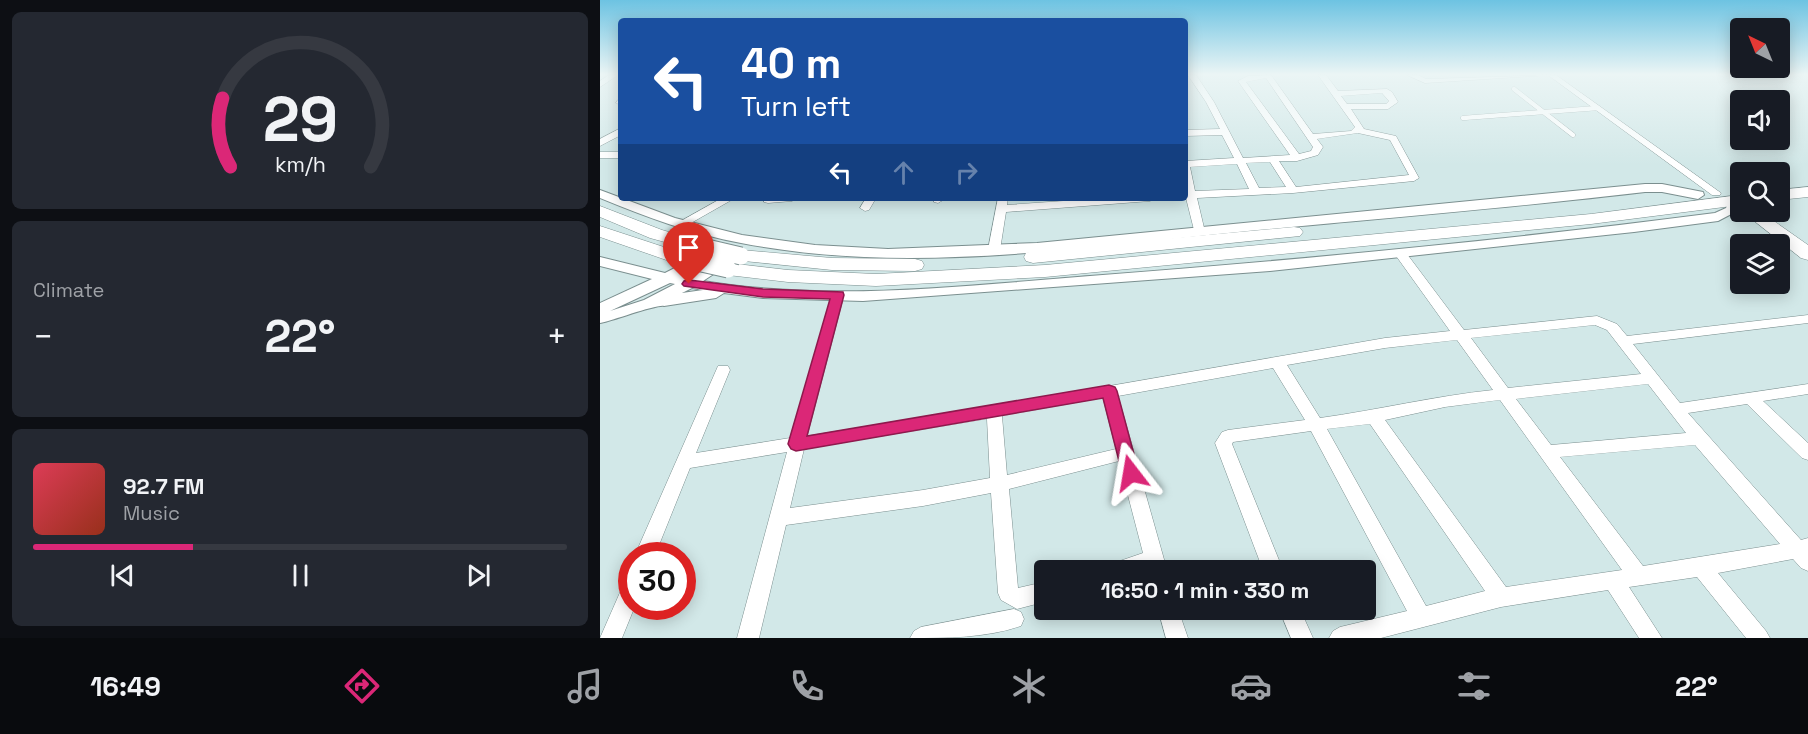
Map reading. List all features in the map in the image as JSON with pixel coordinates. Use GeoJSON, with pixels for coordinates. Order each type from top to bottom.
{"type":"FeatureCollection","features":[{"type":"Feature","properties":{"kind":"highway"},"geometry":{"type":"LineString","coordinates":[[1790,185],[1808,183]]}},
{"type":"Feature","properties":{"kind":"highway"},"geometry":{"type":"LineString","coordinates":[[1790,194],[1808,192]]}},
{"type":"Feature","properties":{"kind":"highway"},"geometry":{"type":"LineString","coordinates":[[600,211],[656,234],[694,245],[832,264],[957,263],[1716,193],[1730,197]]}},
{"type":"Feature","properties":{"kind":"highway"},"geometry":{"type":"LineString","coordinates":[[600,231],[675,256],[739,251],[788,276],[876,280],[1045,271],[1591,219],[1730,202]]}},
{"type":"Feature","properties":{"kind":"highway"},"geometry":{"type":"LineString","coordinates":[[1768,222],[1808,254]]}},
{"type":"Feature","properties":{"kind":"street"},"geometry":{"type":"LineString","coordinates":[[1210,105],[1256,192]]}},
{"type":"Feature","properties":{"kind":"street"},"geometry":{"type":"LineString","coordinates":[[1259,105],[1297,158]]}},
{"type":"Feature","properties":{"kind":"street"},"geometry":{"type":"LineString","coordinates":[[1188,166],[1310,156],[1317,151],[1311,137],[1288,105]]}},
{"type":"Feature","properties":{"kind":"street"},"geometry":{"type":"LineString","coordinates":[[1345,107],[1390,105]]}},
{"type":"Feature","properties":{"kind":"street"},"geometry":{"type":"LineString","coordinates":[[1593,105],[1716,193]]}},
{"type":"Feature","properties":{"kind":"street"},"geometry":{"type":"LineString","coordinates":[[1345,107],[1359,125],[1359,131]]}},
{"type":"Feature","properties":{"kind":"street"},"geometry":{"type":"LineString","coordinates":[[1199,232],[1188,194],[1293,190],[1414,178],[1393,138],[1359,131],[1311,137]]}},
{"type":"Feature","properties":{"kind":"street"},"geometry":{"type":"LineString","coordinates":[[1188,133],[1226,132]]}},
{"type":"Feature","properties":{"kind":"street"},"geometry":{"type":"LineString","coordinates":[[600,142],[618,133]]}},
{"type":"Feature","properties":{"kind":"street"},"geometry":{"type":"LineString","coordinates":[[600,155],[618,155]]}},
{"type":"Feature","properties":{"kind":"street"},"geometry":{"type":"LineString","coordinates":[[1273,159],[1293,190]]}},
{"type":"Feature","properties":{"kind":"street"},"geometry":{"type":"LineString","coordinates":[[600,309],[666,279],[739,251],[918,254],[994,250],[1548,199],[1630,189],[1662,188],[1698,195]]}},
{"type":"Feature","properties":{"kind":"street"},"geometry":{"type":"LineString","coordinates":[[600,194],[618,201]]}},
{"type":"Feature","properties":{"kind":"street"},"geometry":{"type":"LineString","coordinates":[[618,201],[739,251]]}},
{"type":"Feature","properties":{"kind":"street"},"geometry":{"type":"LineString","coordinates":[[680,225],[724,201]]}},
{"type":"Feature","properties":{"kind":"street"},"geometry":{"type":"LineString","coordinates":[[994,250],[1002,203],[1060,201]]}},
{"type":"Feature","properties":{"kind":"street"},"geometry":{"type":"LineString","coordinates":[[600,261],[689,284],[737,290],[863,296],[1270,267],[1718,217],[1730,211]]}},
{"type":"Feature","properties":{"kind":"street"},"geometry":{"type":"LineString","coordinates":[[600,318],[640,305],[689,284],[739,251]]}},
{"type":"Feature","properties":{"kind":"street"},"geometry":{"type":"LineString","coordinates":[[1400,253],[1639,577]]}},
{"type":"Feature","properties":{"kind":"street"},"geometry":{"type":"LineString","coordinates":[[640,305],[737,290]]}},
{"type":"Feature","properties":{"kind":"street"},"geometry":{"type":"LineString","coordinates":[[748,638],[796,444],[838,295]]}},
{"type":"Feature","properties":{"kind":"street"},"geometry":{"type":"LineString","coordinates":[[1623,341],[1808,319]]}},
{"type":"Feature","properties":{"kind":"street"},"geometry":{"type":"LineString","coordinates":[[684,462],[994,412],[1385,343],[1597,320],[1607,323],[1699,438],[1804,552]]}},
{"type":"Feature","properties":{"kind":"street"},"geometry":{"type":"LineString","coordinates":[[1277,362],[1316,425],[1421,617]]}},
{"type":"Feature","properties":{"kind":"street"},"geometry":{"type":"LineString","coordinates":[[650,542],[723,370]]}},
{"type":"Feature","properties":{"kind":"street"},"geometry":{"type":"LineString","coordinates":[[1269,560],[1224,440],[1233,434],[1374,417],[1436,403],[1502,394],[1653,378]]}},
{"type":"Feature","properties":{"kind":"street"},"geometry":{"type":"LineString","coordinates":[[1677,409],[1808,390]]}},
{"type":"Feature","properties":{"kind":"street"},"geometry":{"type":"LineString","coordinates":[[1109,391],[1155,560]]}},
{"type":"Feature","properties":{"kind":"street"},"geometry":{"type":"LineString","coordinates":[[1750,398],[1808,453]]}},
{"type":"Feature","properties":{"kind":"street"},"geometry":{"type":"LineString","coordinates":[[994,412],[1008,593],[1017,599],[1034,595]]}},
{"type":"Feature","properties":{"kind":"street"},"geometry":{"type":"LineString","coordinates":[[1374,417],[1501,597]]}},
{"type":"Feature","properties":{"kind":"street"},"geometry":{"type":"LineString","coordinates":[[1545,452],[1699,438]]}},
{"type":"Feature","properties":{"kind":"street"},"geometry":{"type":"LineString","coordinates":[[778,518],[923,498],[999,484],[1126,453]]}},
{"type":"Feature","properties":{"kind":"street"},"geometry":{"type":"LineString","coordinates":[[1340,638],[1501,597],[1804,552]]}},
{"type":"Feature","properties":{"kind":"street"},"geometry":{"type":"LineString","coordinates":[[1701,567],[1760,638]]}},
{"type":"Feature","properties":{"kind":"street"},"geometry":{"type":"LineString","coordinates":[[1613,581],[1651,638]]}},
{"type":"Feature","properties":{"kind":"street"},"geometry":{"type":"LineString","coordinates":[[921,638],[1014,619]]}},
{"type":"Feature","properties":{"kind":"street"},"geometry":{"type":"LineString","coordinates":[[610,638],[618,620]]}},
{"type":"Feature","properties":{"kind":"street"},"geometry":{"type":"LineString","coordinates":[[1171,620],[1177,638]]}},
{"type":"Feature","properties":{"kind":"street"},"geometry":{"type":"LineString","coordinates":[[1294,620],[1302,638]]}},
{"type":"Feature","properties":{"kind":"lane"},"geometry":{"type":"LineString","coordinates":[[1535,105],[1574,135]]}},
{"type":"Feature","properties":{"kind":"lane"},"geometry":{"type":"LineString","coordinates":[[1463,118],[1598,108]]}},
{"type":"Feature","properties":{"kind":"route"},"geometry":{"type":"LineString","coordinates":[[689,284],[763,293],[838,295],[796,444],[1109,391],[1131,473]]}}]}
